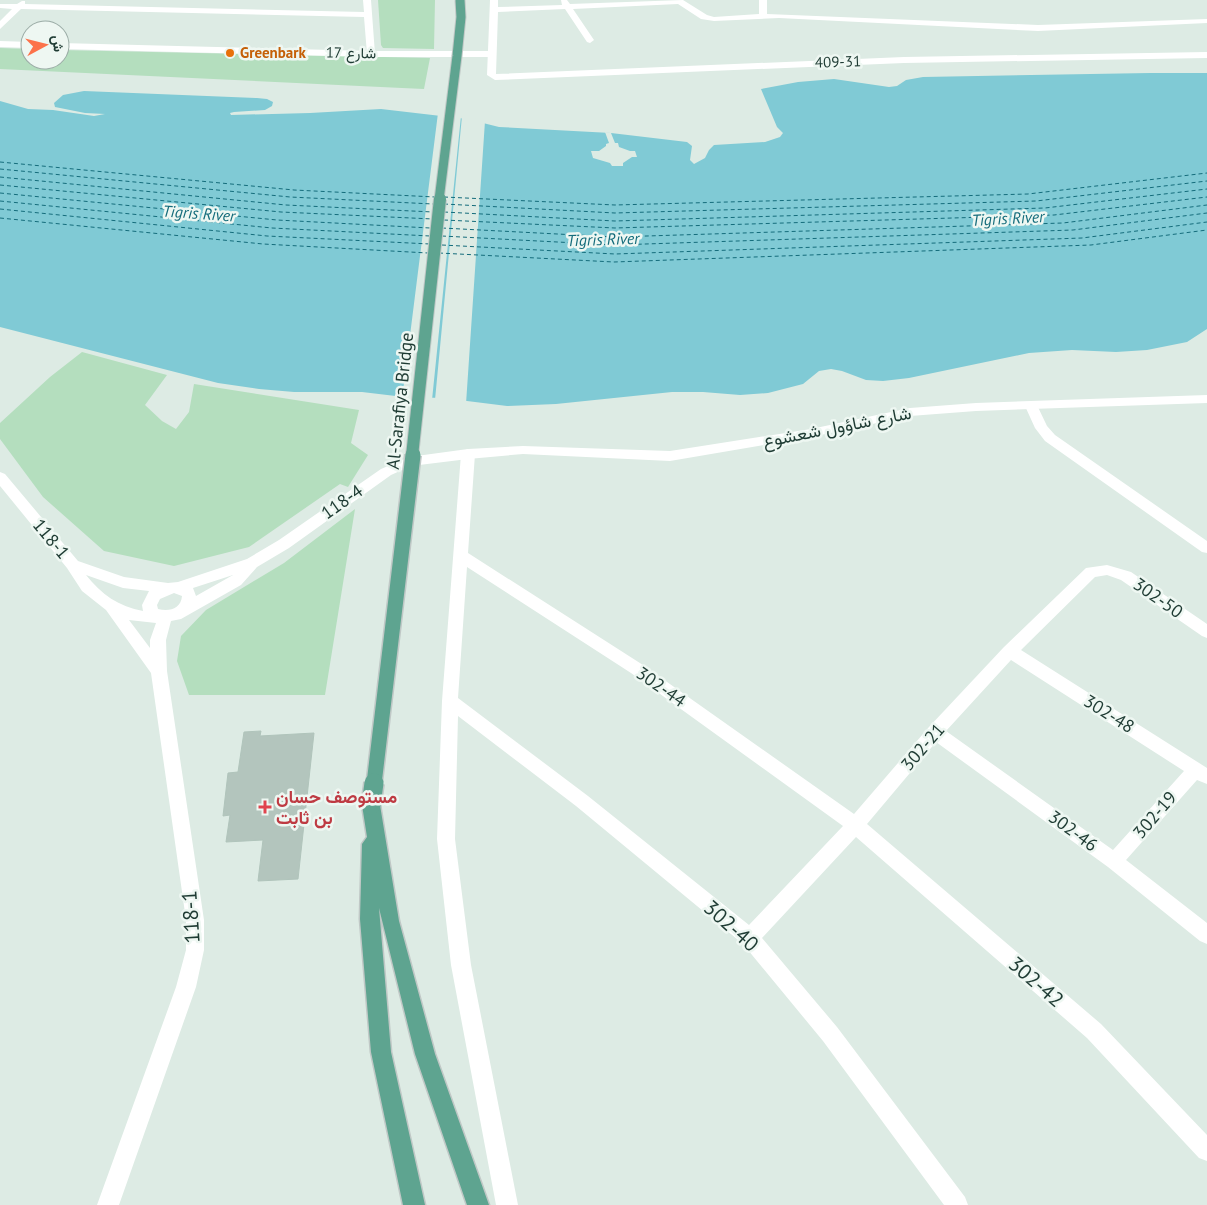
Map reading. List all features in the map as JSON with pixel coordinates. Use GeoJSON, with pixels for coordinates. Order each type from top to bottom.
{"type":"FeatureCollection","features":[{"type":"Feature","properties":{"kind":"main road","name":"Al-Sarafiya Bridge"},"geometry":{"type":"LineString","coordinates":[[371,805],[405,528],[429,294],[457,56],[461,17],[460,0]]}},
{"type":"Feature","properties":{"kind":"main road"},"geometry":{"type":"LineString","coordinates":[[371,805],[390,921],[425,1054],[478,1204]]}},
{"type":"Feature","properties":{"kind":"main road"},"geometry":{"type":"LineString","coordinates":[[371,805],[369,918],[381,1052],[414,1205]]}},
{"type":"Feature","properties":{"kind":"street"},"geometry":{"type":"LineString","coordinates":[[367,0],[371,54]]}},
{"type":"Feature","properties":{"kind":"street"},"geometry":{"type":"LineString","coordinates":[[492,54],[494,0]]}},
{"type":"Feature","properties":{"kind":"street"},"geometry":{"type":"LineString","coordinates":[[563,0],[590,40]]}},
{"type":"Feature","properties":{"kind":"street"},"geometry":{"type":"LineString","coordinates":[[763,0],[763,16]]}},
{"type":"Feature","properties":{"kind":"street"},"geometry":{"type":"LineString","coordinates":[[495,10],[569,8],[678,1],[704,17],[714,19],[763,16],[1038,28],[1207,21]]}},
{"type":"Feature","properties":{"kind":"street"},"geometry":{"type":"LineString","coordinates":[[0,6],[22,3],[369,15]]}},
{"type":"Feature","properties":{"kind":"street"},"geometry":{"type":"LineString","coordinates":[[0,26],[22,3]]}},
{"type":"Feature","properties":{"kind":"street"},"geometry":{"type":"LineString","coordinates":[[0,44],[20,45]]}},
{"type":"Feature","properties":{"kind":"street","name":"شارع 17"},"geometry":{"type":"LineString","coordinates":[[70,46],[371,54],[492,54]]}},
{"type":"Feature","properties":{"kind":"street","name":"409-31"},"geometry":{"type":"LineString","coordinates":[[492,54],[491,75],[502,77],[904,60],[1207,55]]}},
{"type":"Feature","properties":{"kind":"street","name":"شارع شاؤول شعشوع"},"geometry":{"type":"LineString","coordinates":[[468,454],[524,450],[670,456],[811,433],[910,412],[976,407],[1207,399]]}},
{"type":"Feature","properties":{"kind":"street"},"geometry":{"type":"LineString","coordinates":[[1030,406],[1041,428],[1050,438],[1207,548]]}},
{"type":"Feature","properties":{"kind":"street"},"geometry":{"type":"LineString","coordinates":[[468,454],[450,701],[446,839],[461,965],[508,1205]]}},
{"type":"Feature","properties":{"kind":"street","name":"118-4"},"geometry":{"type":"LineString","coordinates":[[173,588],[252,563],[284,544],[390,469],[409,462],[468,454]]}},
{"type":"Feature","properties":{"kind":"street","name":"118-1"},"geometry":{"type":"LineString","coordinates":[[0,479],[73,566],[84,585],[92,594],[111,607],[140,616],[162,617],[158,640],[159,671],[195,920],[195,950],[186,987],[108,1205]]}},
{"type":"Feature","properties":{"kind":"street","name":"302-44"},"geometry":{"type":"LineString","coordinates":[[461,556],[637,669],[855,825]]}},
{"type":"Feature","properties":{"kind":"street","name":"118-4"},"geometry":{"type":"LineString","coordinates":[[184,609],[236,581],[252,563]]}},
{"type":"Feature","properties":{"kind":"street"},"geometry":{"type":"LineString","coordinates":[[73,566],[123,582],[173,588],[188,594],[190,598],[184,609],[172,616],[162,617],[150,610],[149,605],[154,595],[173,588]]}},
{"type":"Feature","properties":{"kind":"street","name":"302-21"},"geometry":{"type":"LineString","coordinates":[[750,938],[855,825],[935,732],[1010,651],[1091,572],[1107,570]]}},
{"type":"Feature","properties":{"kind":"street","name":"302-50"},"geometry":{"type":"LineString","coordinates":[[1107,570],[1126,576],[1207,632]]}},
{"type":"Feature","properties":{"kind":"street"},"geometry":{"type":"LineString","coordinates":[[111,607],[159,671]]}},
{"type":"Feature","properties":{"kind":"street","name":"302-48"},"geometry":{"type":"LineString","coordinates":[[1010,651],[1201,773]]}},
{"type":"Feature","properties":{"kind":"street","name":"302-40"},"geometry":{"type":"LineString","coordinates":[[450,701],[582,801],[750,938],[830,1034],[958,1205]]}},
{"type":"Feature","properties":{"kind":"street","name":"302-46"},"geometry":{"type":"LineString","coordinates":[[935,732],[1114,861],[1207,935]]}},
{"type":"Feature","properties":{"kind":"street","name":"302-19"},"geometry":{"type":"LineString","coordinates":[[1114,861],[1201,773]]}},
{"type":"Feature","properties":{"kind":"street","name":"302-42"},"geometry":{"type":"LineString","coordinates":[[855,825],[1094,1031],[1207,1150]]}},
{"type":"Feature","properties":{"kind":"green space"},"geometry":{"type":"Polygon","coordinates":[[[378,0],[435,0],[434,49],[383,48],[381,45],[378,0]]]}},
{"type":"Feature","properties":{"kind":"green space"},"geometry":{"type":"Polygon","coordinates":[[[0,48],[20,49],[20,70],[0,69],[0,48]]]}},
{"type":"Feature","properties":{"kind":"green space"},"geometry":{"type":"Polygon","coordinates":[[[70,50],[430,58],[424,89],[21,70],[70,70],[70,50]]]}},
{"type":"Feature","properties":{"kind":"green space"},"geometry":{"type":"Polygon","coordinates":[[[82,352],[167,375],[145,405],[162,421],[176,429],[189,412],[194,384],[359,410],[351,443],[368,455],[348,487],[340,484],[249,547],[174,566],[104,551],[43,497],[0,439],[0,423],[50,377],[82,352]]]}},
{"type":"Feature","properties":{"kind":"green space"},"geometry":{"type":"Polygon","coordinates":[[[355,509],[325,695],[189,695],[177,661],[181,636],[206,610],[284,563],[355,509]]]}},
{"type":"Feature","properties":{"kind":"water","name":"Tigris River"},"geometry":{"type":"Polygon","coordinates":[[[1207,73],[1207,329],[1187,342],[1147,350],[1116,352],[1072,350],[1029,353],[909,378],[883,381],[866,380],[831,369],[819,371],[803,384],[768,393],[740,395],[672,392],[556,404],[507,406],[443,398],[404,397],[362,392],[294,392],[218,383],[0,327],[0,101],[28,109],[53,110],[94,116],[105,114],[85,113],[55,107],[54,103],[63,95],[84,91],[257,98],[273,102],[272,106],[265,110],[234,112],[230,113],[231,115],[381,109],[467,119],[499,127],[611,133],[687,142],[692,146],[690,160],[694,164],[705,158],[714,145],[765,142],[780,137],[783,133],[777,127],[761,89],[798,82],[834,79],[889,87],[897,86],[906,80],[923,77],[1207,73]]]}},
{"type":"Feature","properties":{"kind":"pier"},"geometry":{"type":"Polygon","coordinates":[[[438,113],[461,116],[432,400],[404,400],[402,399],[438,113]]]}},
{"type":"Feature","properties":{"kind":"pier"},"geometry":{"type":"Polygon","coordinates":[[[462,116],[485,121],[466,404],[435,400],[462,116]]]}},
{"type":"Feature","properties":{"kind":"pier"},"geometry":{"type":"Polygon","coordinates":[[[605,132],[611,133],[619,147],[635,151],[637,157],[632,157],[623,163],[623,166],[612,166],[610,163],[593,158],[591,151],[599,151],[609,143],[605,132]]]}},
{"type":"Feature","properties":{"kind":"building","name":"مستوصف حسان بن ثابت"},"geometry":{"type":"Polygon","coordinates":[[[261,731],[260,736],[314,733],[298,879],[258,881],[263,840],[226,842],[230,815],[223,816],[228,773],[238,772],[244,732],[261,731]]]}},
{"type":"Feature","properties":{"kind":"ferry route"},"geometry":{"type":"LineString","coordinates":[[0,162],[294,190],[435,197]]}},
{"type":"Feature","properties":{"kind":"ferry route"},"geometry":{"type":"LineString","coordinates":[[0,169],[290,197],[433,204]]}},
{"type":"Feature","properties":{"kind":"ferry route"},"geometry":{"type":"LineString","coordinates":[[444,197],[615,205],[1028,194],[1207,173]]}},
{"type":"Feature","properties":{"kind":"ferry route"},"geometry":{"type":"LineString","coordinates":[[0,177],[286,205],[433,212]]}},
{"type":"Feature","properties":{"kind":"ferry route"},"geometry":{"type":"LineString","coordinates":[[444,204],[615,213],[1036,201],[1207,181]]}},
{"type":"Feature","properties":{"kind":"ferry route"},"geometry":{"type":"LineString","coordinates":[[0,185],[281,212],[433,219]]}},
{"type":"Feature","properties":{"kind":"ferry route"},"geometry":{"type":"LineString","coordinates":[[444,212],[615,221],[1045,208],[1207,189]]}},
{"type":"Feature","properties":{"kind":"ferry route"},"geometry":{"type":"LineString","coordinates":[[0,193],[277,220],[430,228]]}},
{"type":"Feature","properties":{"kind":"ferry route"},"geometry":{"type":"LineString","coordinates":[[444,220],[615,228],[1054,215],[1207,197]]}},
{"type":"Feature","properties":{"kind":"ferry route"},"geometry":{"type":"LineString","coordinates":[[0,201],[272,228],[430,236]]}},
{"type":"Feature","properties":{"kind":"ferry route"},"geometry":{"type":"LineString","coordinates":[[442,228],[615,237],[1063,223],[1207,205]]}},
{"type":"Feature","properties":{"kind":"ferry route"},"geometry":{"type":"LineString","coordinates":[[0,209],[267,236],[430,244]]}},
{"type":"Feature","properties":{"kind":"ferry route"},"geometry":{"type":"LineString","coordinates":[[442,236],[615,245],[1073,230],[1207,213]]}},
{"type":"Feature","properties":{"kind":"ferry route"},"geometry":{"type":"LineString","coordinates":[[0,218],[263,244],[428,253]]}},
{"type":"Feature","properties":{"kind":"ferry route"},"geometry":{"type":"LineString","coordinates":[[442,245],[615,254],[1082,238],[1207,222]]}},
{"type":"Feature","properties":{"kind":"ferry route"},"geometry":{"type":"LineString","coordinates":[[439,253],[614,262],[1091,245],[1207,230]]}},
{"type":"Feature","properties":{"kind":"place","name":"Greenbark"},"geometry":{"type":"Point","coordinates":[230,53]}},
{"type":"Feature","properties":{"kind":"place","name":"مستوصف حسان بن ثابت"},"geometry":{"type":"Point","coordinates":[265,807]}}]}
